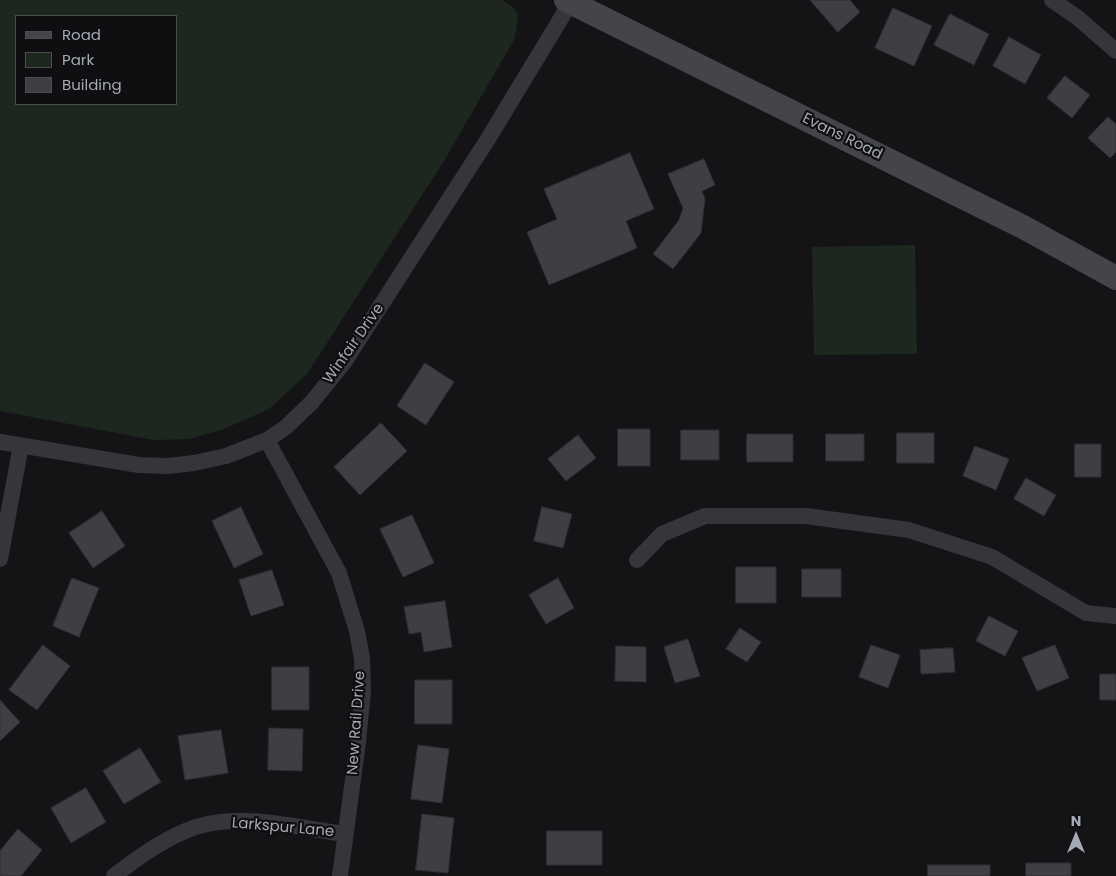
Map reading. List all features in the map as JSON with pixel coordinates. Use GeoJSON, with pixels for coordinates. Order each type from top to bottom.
{"type":"FeatureCollection","features":[{"type":"Feature","properties":{"kind":"main road","name":"Evans Road"},"geometry":{"type":"LineString","coordinates":[[569,1],[1023,227],[1116,278]]}},
{"type":"Feature","properties":{"kind":"street"},"geometry":{"type":"LineString","coordinates":[[1052,0],[1078,18],[1116,51]]}},
{"type":"Feature","properties":{"kind":"street","name":"Winfair Drive"},"geometry":{"type":"LineString","coordinates":[[0,442],[139,465],[168,466],[226,456],[267,440],[286,427],[312,402],[345,361],[488,139],[569,1]]}},
{"type":"Feature","properties":{"kind":"street","name":"New Rail Drive"},"geometry":{"type":"LineString","coordinates":[[267,440],[339,573],[358,631],[362,659],[363,691],[340,876]]}},
{"type":"Feature","properties":{"kind":"street"},"geometry":{"type":"LineString","coordinates":[[0,559],[21,445]]}},
{"type":"Feature","properties":{"kind":"street"},"geometry":{"type":"LineString","coordinates":[[637,560],[662,534],[705,516],[806,516],[909,530],[992,558],[1086,613],[1116,616]]}},
{"type":"Feature","properties":{"kind":"street","name":"Larkspur Lane"},"geometry":{"type":"LineString","coordinates":[[114,876],[166,841],[196,827],[210,824],[248,822],[346,834]]}},
{"type":"Feature","properties":{"kind":"green space"},"geometry":{"type":"Polygon","coordinates":[[[0,0],[502,0],[513,7],[518,15],[515,38],[444,161],[307,374],[269,409],[224,429],[189,439],[154,440],[0,411],[0,0]]]}},
{"type":"Feature","properties":{"kind":"green space"},"geometry":{"type":"Polygon","coordinates":[[[915,245],[917,354],[814,355],[812,247],[915,245]]]}},
{"type":"Feature","properties":{"kind":"building"},"geometry":{"type":"Polygon","coordinates":[[[810,0],[850,0],[860,12],[838,32],[810,0]]]}},
{"type":"Feature","properties":{"kind":"building"},"geometry":{"type":"Polygon","coordinates":[[[893,8],[932,26],[914,66],[875,48],[893,8]]]}},
{"type":"Feature","properties":{"kind":"building"},"geometry":{"type":"Polygon","coordinates":[[[950,14],[989,34],[974,65],[934,45],[950,14]]]}},
{"type":"Feature","properties":{"kind":"building"},"geometry":{"type":"Polygon","coordinates":[[[1009,37],[1041,55],[1025,84],[993,66],[1009,37]]]}},
{"type":"Feature","properties":{"kind":"building"},"geometry":{"type":"Polygon","coordinates":[[[1065,76],[1090,95],[1072,118],[1047,98],[1065,76]]]}},
{"type":"Feature","properties":{"kind":"building"},"geometry":{"type":"Polygon","coordinates":[[[1108,117],[1116,124],[1116,152],[1110,158],[1088,138],[1108,117]]]}},
{"type":"Feature","properties":{"kind":"building"},"geometry":{"type":"Polygon","coordinates":[[[630,153],[654,209],[626,221],[637,248],[549,285],[527,232],[557,219],[544,189],[630,153]]]}},
{"type":"Feature","properties":{"kind":"building"},"geometry":{"type":"Polygon","coordinates":[[[704,159],[715,185],[702,191],[705,199],[701,233],[673,269],[653,254],[679,220],[683,208],[668,174],[704,159]]]}},
{"type":"Feature","properties":{"kind":"building"},"geometry":{"type":"Polygon","coordinates":[[[425,363],[454,382],[426,425],[397,406],[425,363]]]}},
{"type":"Feature","properties":{"kind":"building"},"geometry":{"type":"Polygon","coordinates":[[[381,423],[407,451],[360,495],[334,467],[381,423]]]}},
{"type":"Feature","properties":{"kind":"building"},"geometry":{"type":"Polygon","coordinates":[[[618,429],[650,429],[650,466],[618,466],[618,429]]]}},
{"type":"Feature","properties":{"kind":"building"},"geometry":{"type":"Polygon","coordinates":[[[681,430],[719,430],[719,460],[681,460],[681,430]]]}},
{"type":"Feature","properties":{"kind":"building"},"geometry":{"type":"Polygon","coordinates":[[[897,433],[934,433],[934,463],[897,463],[897,433]]]}},
{"type":"Feature","properties":{"kind":"building"},"geometry":{"type":"Polygon","coordinates":[[[747,434],[793,434],[793,462],[747,462],[747,434]]]}},
{"type":"Feature","properties":{"kind":"building"},"geometry":{"type":"Polygon","coordinates":[[[826,434],[864,434],[864,461],[826,461],[826,434]]]}},
{"type":"Feature","properties":{"kind":"building"},"geometry":{"type":"Polygon","coordinates":[[[578,435],[596,458],[566,481],[548,459],[578,435]]]}},
{"type":"Feature","properties":{"kind":"building"},"geometry":{"type":"Polygon","coordinates":[[[1075,444],[1101,444],[1101,477],[1075,477],[1075,444]]]}},
{"type":"Feature","properties":{"kind":"building"},"geometry":{"type":"Polygon","coordinates":[[[975,446],[1009,459],[996,490],[963,476],[975,446]]]}},
{"type":"Feature","properties":{"kind":"building"},"geometry":{"type":"Polygon","coordinates":[[[1026,478],[1056,495],[1044,516],[1014,499],[1026,478]]]}},
{"type":"Feature","properties":{"kind":"building"},"geometry":{"type":"Polygon","coordinates":[[[241,507],[263,554],[234,568],[212,521],[241,507]]]}},
{"type":"Feature","properties":{"kind":"building"},"geometry":{"type":"Polygon","coordinates":[[[542,507],[572,514],[563,548],[534,541],[542,507]]]}},
{"type":"Feature","properties":{"kind":"building"},"geometry":{"type":"Polygon","coordinates":[[[102,511],[125,546],[93,568],[69,533],[102,511]]]}},
{"type":"Feature","properties":{"kind":"building"},"geometry":{"type":"Polygon","coordinates":[[[412,515],[434,563],[403,577],[380,529],[412,515]]]}},
{"type":"Feature","properties":{"kind":"building"},"geometry":{"type":"Polygon","coordinates":[[[736,567],[776,567],[776,603],[736,603],[736,567]]]}},
{"type":"Feature","properties":{"kind":"building"},"geometry":{"type":"Polygon","coordinates":[[[802,569],[841,569],[841,597],[802,597],[802,569]]]}},
{"type":"Feature","properties":{"kind":"building"},"geometry":{"type":"Polygon","coordinates":[[[272,570],[284,605],[251,616],[239,580],[272,570]]]}},
{"type":"Feature","properties":{"kind":"building"},"geometry":{"type":"Polygon","coordinates":[[[72,578],[99,588],[79,637],[53,626],[72,578]]]}},
{"type":"Feature","properties":{"kind":"building"},"geometry":{"type":"Polygon","coordinates":[[[558,578],[574,608],[546,624],[529,595],[558,578]]]}},
{"type":"Feature","properties":{"kind":"building"},"geometry":{"type":"Polygon","coordinates":[[[445,601],[452,647],[424,652],[421,632],[409,634],[404,607],[445,601]]]}},
{"type":"Feature","properties":{"kind":"building"},"geometry":{"type":"Polygon","coordinates":[[[989,616],[1018,631],[1005,656],[976,641],[989,616]]]}},
{"type":"Feature","properties":{"kind":"building"},"geometry":{"type":"Polygon","coordinates":[[[740,628],[761,642],[747,662],[726,649],[740,628]]]}},
{"type":"Feature","properties":{"kind":"building"},"geometry":{"type":"Polygon","coordinates":[[[688,639],[700,676],[675,683],[664,647],[688,639]]]}},
{"type":"Feature","properties":{"kind":"building"},"geometry":{"type":"Polygon","coordinates":[[[43,645],[70,666],[37,710],[9,690],[43,645]]]}},
{"type":"Feature","properties":{"kind":"building"},"geometry":{"type":"Polygon","coordinates":[[[871,645],[900,655],[888,688],[859,677],[871,645]]]}},
{"type":"Feature","properties":{"kind":"building"},"geometry":{"type":"Polygon","coordinates":[[[1055,645],[1069,678],[1037,691],[1022,658],[1055,645]]]}},
{"type":"Feature","properties":{"kind":"building"},"geometry":{"type":"Polygon","coordinates":[[[616,646],[646,647],[646,682],[615,681],[616,646]]]}},
{"type":"Feature","properties":{"kind":"building"},"geometry":{"type":"Polygon","coordinates":[[[953,648],[955,672],[921,674],[920,650],[953,648]]]}},
{"type":"Feature","properties":{"kind":"building"},"geometry":{"type":"Polygon","coordinates":[[[272,667],[309,667],[309,710],[272,710],[272,667]]]}},
{"type":"Feature","properties":{"kind":"building"},"geometry":{"type":"Polygon","coordinates":[[[1100,674],[1116,674],[1116,700],[1100,700],[1100,674]]]}},
{"type":"Feature","properties":{"kind":"building"},"geometry":{"type":"Polygon","coordinates":[[[415,680],[452,680],[452,724],[415,724],[415,680]]]}},
{"type":"Feature","properties":{"kind":"building"},"geometry":{"type":"Polygon","coordinates":[[[0,700],[20,722],[0,741],[0,700]]]}},
{"type":"Feature","properties":{"kind":"building"},"geometry":{"type":"Polygon","coordinates":[[[269,728],[303,729],[302,771],[268,770],[269,728]]]}},
{"type":"Feature","properties":{"kind":"building"},"geometry":{"type":"Polygon","coordinates":[[[221,730],[228,773],[185,780],[178,736],[221,730]]]}},
{"type":"Feature","properties":{"kind":"building"},"geometry":{"type":"Polygon","coordinates":[[[418,745],[449,749],[442,803],[411,799],[418,745]]]}},
{"type":"Feature","properties":{"kind":"building"},"geometry":{"type":"Polygon","coordinates":[[[140,748],[161,782],[124,804],[103,771],[140,748]]]}},
{"type":"Feature","properties":{"kind":"building"},"geometry":{"type":"Polygon","coordinates":[[[86,788],[106,822],[71,843],[51,808],[86,788]]]}},
{"type":"Feature","properties":{"kind":"building"},"geometry":{"type":"Polygon","coordinates":[[[422,814],[454,818],[448,873],[416,870],[422,814]]]}},
{"type":"Feature","properties":{"kind":"building"},"geometry":{"type":"Polygon","coordinates":[[[18,829],[42,850],[21,876],[0,876],[0,851],[18,829]]]}},
{"type":"Feature","properties":{"kind":"building"},"geometry":{"type":"Polygon","coordinates":[[[547,831],[602,831],[602,865],[547,865],[547,831]]]}},
{"type":"Feature","properties":{"kind":"building"},"geometry":{"type":"Polygon","coordinates":[[[1026,863],[1071,863],[1071,876],[1026,876],[1026,863]]]}},
{"type":"Feature","properties":{"kind":"building"},"geometry":{"type":"Polygon","coordinates":[[[928,865],[990,865],[990,876],[928,876],[928,865]]]}}]}
